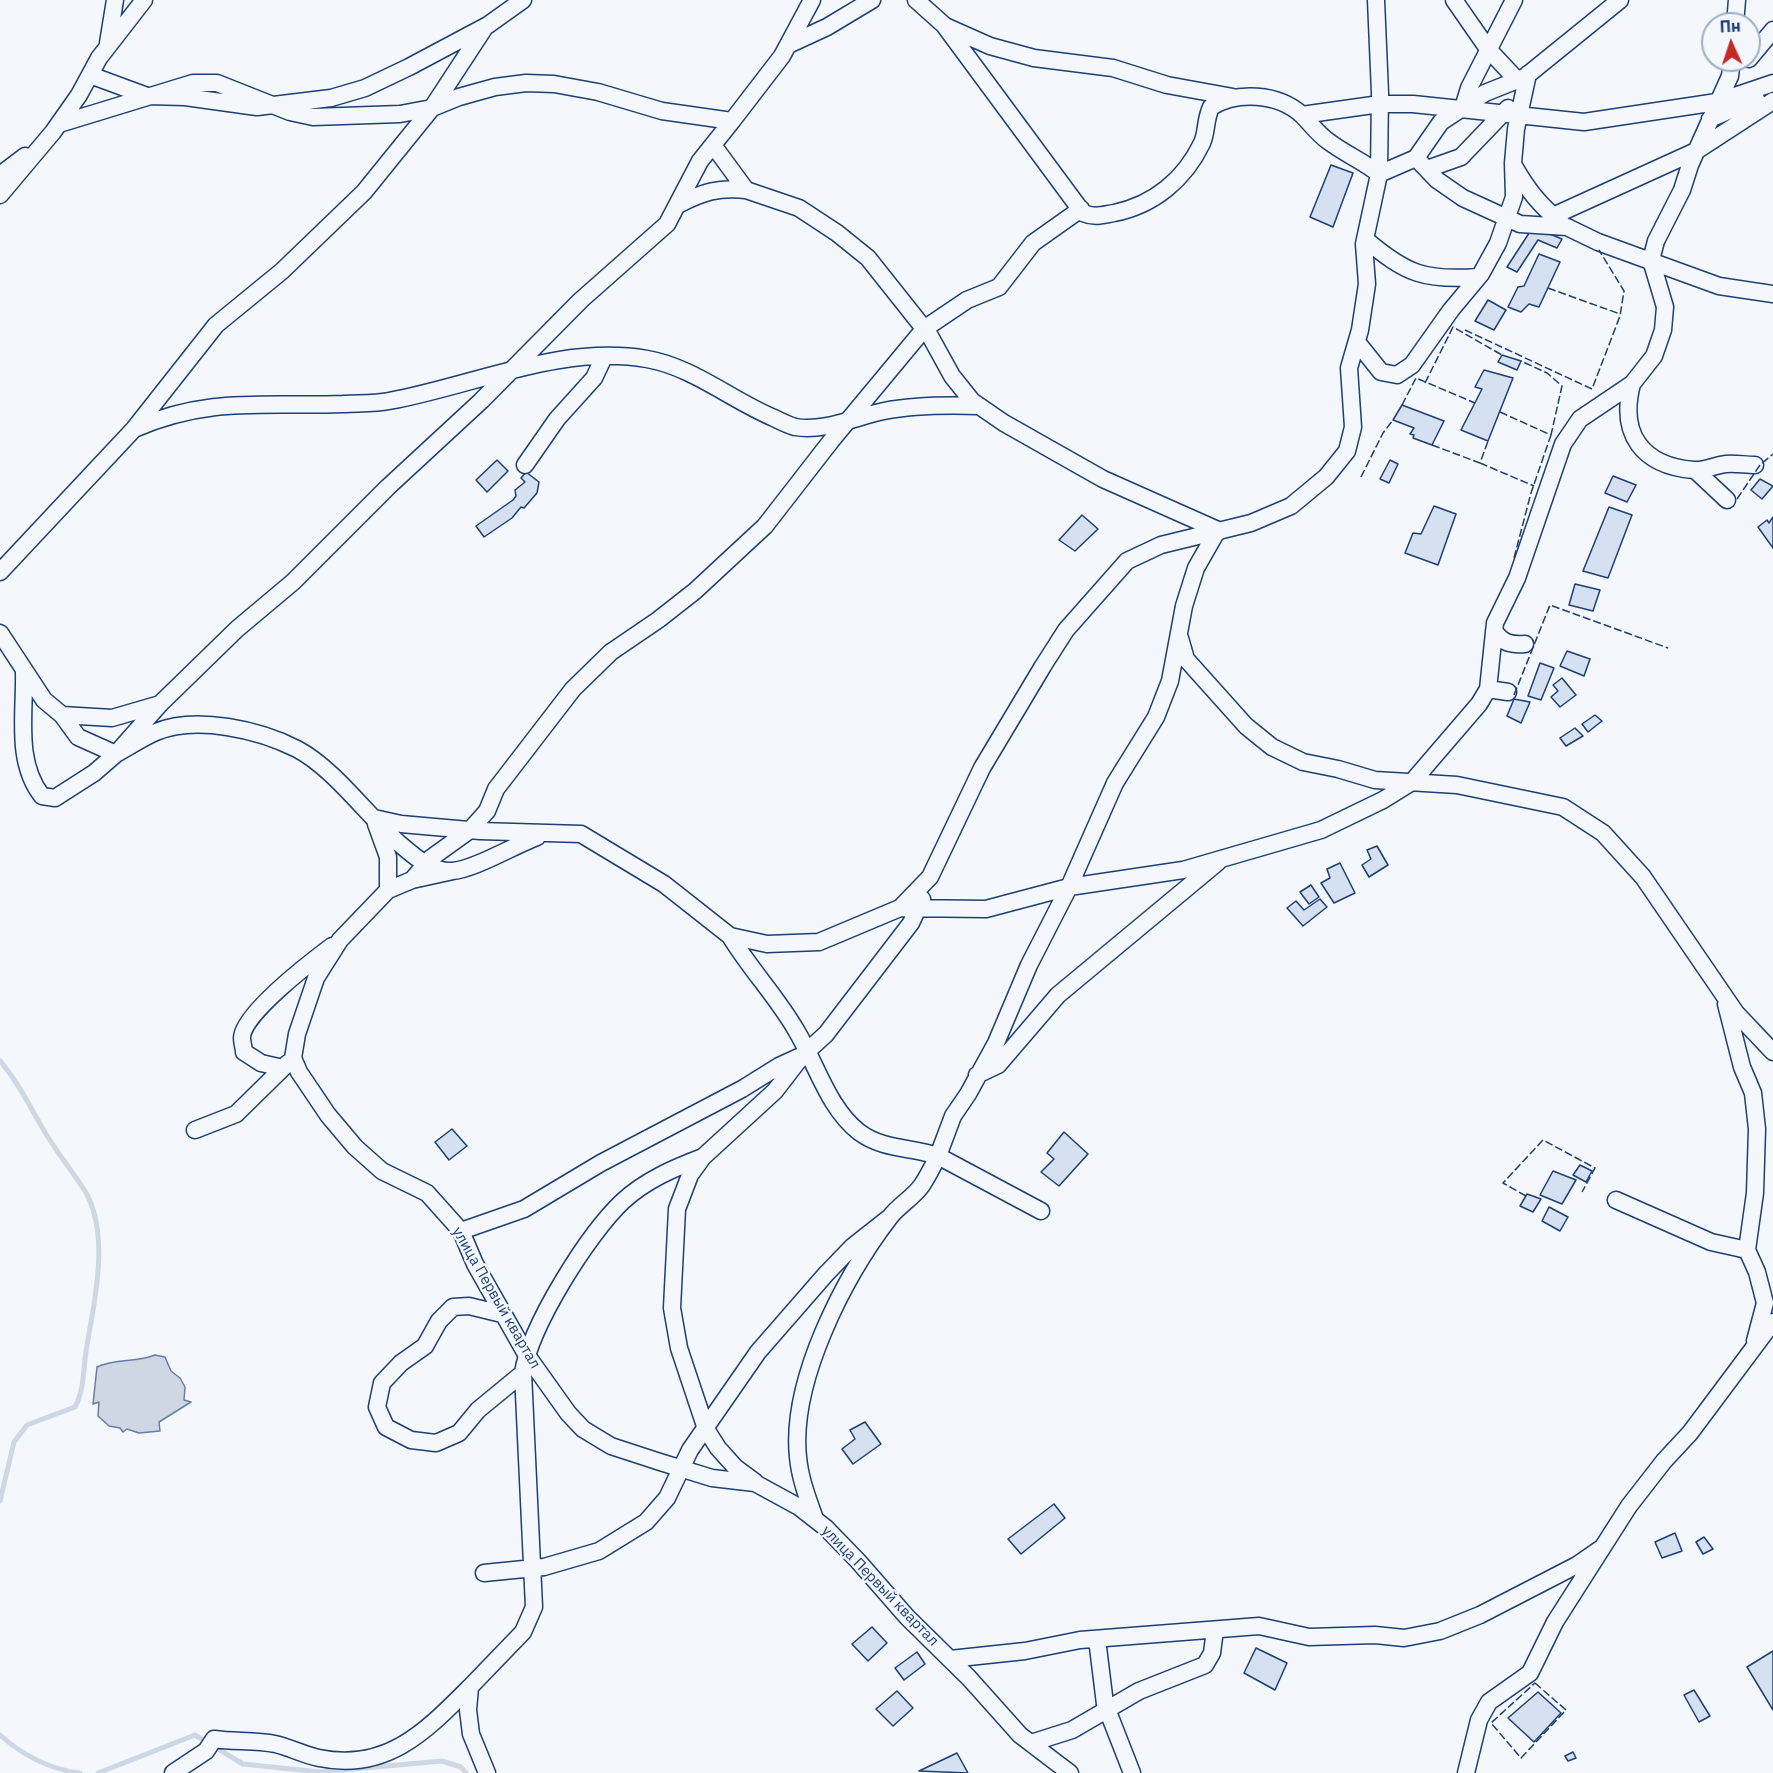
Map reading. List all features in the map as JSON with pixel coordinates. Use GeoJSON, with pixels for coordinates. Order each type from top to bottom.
{"type":"FeatureCollection","features":[{"type":"Feature","properties":{"kind":"street"},"geometry":{"type":"LineString","coordinates":[[107,47],[115,0]]}},
{"type":"Feature","properties":{"kind":"street"},"geometry":{"type":"LineString","coordinates":[[0,195],[56,128],[107,47],[144,0]]}},
{"type":"Feature","properties":{"kind":"street"},"geometry":{"type":"LineString","coordinates":[[90,75],[122,89],[150,96],[185,97],[257,107],[331,98],[365,88],[485,27],[523,0]]}},
{"type":"Feature","properties":{"kind":"street"},"geometry":{"type":"LineString","coordinates":[[116,754],[160,704],[237,629],[293,582],[581,300],[667,224],[700,161],[788,45],[812,0]]}},
{"type":"Feature","properties":{"kind":"street"},"geometry":{"type":"LineString","coordinates":[[788,45],[827,27],[872,0]]}},
{"type":"Feature","properties":{"kind":"street"},"geometry":{"type":"LineString","coordinates":[[916,0],[945,25],[1081,208],[1093,217],[1125,211],[1151,201],[1171,185],[1190,164],[1203,140],[1205,120],[1211,107],[1234,97]]}},
{"type":"Feature","properties":{"kind":"street"},"geometry":{"type":"LineString","coordinates":[[756,1483],[736,1468],[706,1429],[679,1348],[672,1308],[672,1265],[677,1209],[690,1175],[704,1157],[775,1091],[805,1053],[826,1034],[911,923],[982,768],[1066,630],[1127,561],[1161,545],[1251,523],[1291,506],[1326,477],[1347,451],[1353,427],[1349,368],[1357,342],[1367,284],[1365,240],[1379,174],[1380,104],[1376,0]]}},
{"type":"Feature","properties":{"kind":"street"},"geometry":{"type":"LineString","coordinates":[[1454,0],[1488,49],[1523,77]]}},
{"type":"Feature","properties":{"kind":"street"},"geometry":{"type":"LineString","coordinates":[[1463,108],[1469,88],[1514,0]]}},
{"type":"Feature","properties":{"kind":"street"},"geometry":{"type":"LineString","coordinates":[[1421,164],[1441,122],[1485,93],[1523,77],[1620,0]]}},
{"type":"Feature","properties":{"kind":"street"},"geometry":{"type":"LineString","coordinates":[[945,25],[990,46],[1034,58],[1113,68],[1167,85],[1234,97],[1281,102],[1302,115],[1328,141],[1365,162],[1379,174]]}},
{"type":"Feature","properties":{"kind":"street"},"geometry":{"type":"LineString","coordinates":[[0,572],[134,429],[216,325],[327,230],[364,192],[432,108],[485,27]]}},
{"type":"Feature","properties":{"kind":"street"},"geometry":{"type":"LineString","coordinates":[[1761,44],[1773,30]]}},
{"type":"Feature","properties":{"kind":"street"},"geometry":{"type":"LineString","coordinates":[[730,936],[768,944],[819,942],[900,908],[986,909],[1069,887],[1155,876],[1321,831],[1383,801],[1412,782],[1479,704],[1488,689],[1494,631],[1517,578],[1563,444],[1580,419],[1632,384],[1654,356],[1663,330],[1665,307],[1651,260],[1656,241],[1682,190],[1729,72]]}},
{"type":"Feature","properties":{"kind":"street"},"geometry":{"type":"LineString","coordinates":[[1357,342],[1381,372],[1397,375],[1412,365],[1451,310],[1478,277],[1498,243],[1514,197],[1510,116],[1523,77]]}},
{"type":"Feature","properties":{"kind":"street"},"geometry":{"type":"LineString","coordinates":[[271,105],[312,117],[363,117],[432,108],[459,97],[495,87],[526,83],[554,84],[598,92],[662,111],[732,121]]}},
{"type":"Feature","properties":{"kind":"street"},"geometry":{"type":"LineString","coordinates":[[1302,115],[1380,104],[1463,108],[1510,116],[1584,122],[1717,102],[1773,83]]}},
{"type":"Feature","properties":{"kind":"street"},"geometry":{"type":"LineString","coordinates":[[1710,118],[1773,91]]}},
{"type":"Feature","properties":{"kind":"street"},"geometry":{"type":"LineString","coordinates":[[0,175],[56,128],[150,96]]}},
{"type":"Feature","properties":{"kind":"street"},"geometry":{"type":"LineString","coordinates":[[1553,216],[1696,151],[1773,101]]}},
{"type":"Feature","properties":{"kind":"street"},"geometry":{"type":"LineString","coordinates":[[1379,174],[1461,157],[1510,116]]}},
{"type":"Feature","properties":{"kind":"street"},"geometry":{"type":"LineString","coordinates":[[713,145],[746,190]]}},
{"type":"Feature","properties":{"kind":"street"},"geometry":{"type":"LineString","coordinates":[[1512,163],[1528,191],[1567,227],[1598,242],[1719,286],[1773,294]]}},
{"type":"Feature","properties":{"kind":"street"},"geometry":{"type":"LineString","coordinates":[[1421,164],[1437,180],[1462,198],[1520,224],[1567,227]]}},
{"type":"Feature","properties":{"kind":"street"},"geometry":{"type":"LineString","coordinates":[[677,206],[700,194],[722,188],[746,190],[799,208],[837,233],[868,258],[924,329],[952,376],[978,406],[1103,479],[1218,532]]}},
{"type":"Feature","properties":{"kind":"street"},"geometry":{"type":"LineString","coordinates":[[412,880],[425,865],[470,831],[487,811],[496,789],[573,689],[611,652],[695,591],[765,526],[924,329],[967,300],[999,287],[1033,243],[1081,208]]}},
{"type":"Feature","properties":{"kind":"street"},"geometry":{"type":"LineString","coordinates":[[1365,240],[1401,266],[1424,277],[1448,279],[1478,277]]}},
{"type":"Feature","properties":{"kind":"street"},"geometry":{"type":"LineString","coordinates":[[134,429],[165,415],[201,407],[245,404],[387,402],[554,361],[604,357],[647,359],[694,375],[729,396],[795,427],[833,426],[884,411],[936,405],[978,406]]}},
{"type":"Feature","properties":{"kind":"street"},"geometry":{"type":"LineString","coordinates":[[525,465],[556,419],[594,378],[604,357]]}},
{"type":"Feature","properties":{"kind":"street"},"geometry":{"type":"LineString","coordinates":[[1632,384],[1628,420],[1634,439],[1646,455],[1695,470],[1727,500]]}},
{"type":"Feature","properties":{"kind":"street"},"geometry":{"type":"LineString","coordinates":[[1695,470],[1727,464],[1755,465]]}},
{"type":"Feature","properties":{"kind":"street"},"geometry":{"type":"LineString","coordinates":[[484,1573],[533,1568],[599,1551],[646,1522],[667,1498],[679,1468],[758,1352],[794,1308],[852,1247],[890,1217],[922,1185],[938,1156],[953,1116],[996,1043],[1045,931],[1069,887],[1115,783],[1156,717],[1170,681],[1196,568],[1218,532]]}},
{"type":"Feature","properties":{"kind":"street"},"geometry":{"type":"LineString","coordinates":[[1494,631],[1511,645],[1525,644]]}},
{"type":"Feature","properties":{"kind":"street"},"geometry":{"type":"LineString","coordinates":[[0,633],[44,700],[62,715],[78,737],[116,754]]}},
{"type":"Feature","properties":{"kind":"street"},"geometry":{"type":"LineString","coordinates":[[1179,634],[1186,659],[1246,726],[1272,747],[1303,762],[1375,780],[1457,785],[1563,807],[1603,833],[1643,877],[1736,1013],[1773,1052]]}},
{"type":"Feature","properties":{"kind":"street"},"geometry":{"type":"LineString","coordinates":[[24,672],[25,764],[32,783],[42,796],[55,798],[69,791],[116,754],[157,731],[188,725],[224,725],[298,750],[335,779],[425,865],[453,871]]}},
{"type":"Feature","properties":{"kind":"street"},"geometry":{"type":"LineString","coordinates":[[1488,689],[1508,692]]}},
{"type":"Feature","properties":{"kind":"street"},"geometry":{"type":"LineString","coordinates":[[62,715],[112,718],[160,704]]}},
{"type":"Feature","properties":{"kind":"street"},"geometry":{"type":"LineString","coordinates":[[374,818],[401,824],[470,831],[581,834],[615,852],[664,884],[730,936],[796,1029],[805,1053],[831,1097],[858,1131],[877,1143],[938,1156],[1041,1211]]}},
{"type":"Feature","properties":{"kind":"street"},"geometry":{"type":"LineString","coordinates":[[374,818],[388,857],[388,890]]}},
{"type":"Feature","properties":{"kind":"street"},"geometry":{"type":"LineString","coordinates":[[288,1063],[261,1063],[244,1052],[241,1037],[250,1018],[299,971],[340,940],[388,890],[412,880],[453,871],[545,834]]}},
{"type":"Feature","properties":{"kind":"street"},"geometry":{"type":"LineString","coordinates":[[977,1075],[998,1065],[1058,994],[1221,859]]}},
{"type":"Feature","properties":{"kind":"street"},"geometry":{"type":"LineString","coordinates":[[900,908],[930,878]]}},
{"type":"Feature","properties":{"kind":"street"},"geometry":{"type":"LineString","coordinates":[[195,1130],[236,1114],[288,1063],[311,992],[340,940]]}},
{"type":"Feature","properties":{"kind":"street"},"geometry":{"type":"LineString","coordinates":[[1725,997],[1743,1067],[1753,1093],[1757,1128],[1755,1193],[1747,1250],[1757,1272],[1765,1303],[1753,1350]]}},
{"type":"Feature","properties":{"kind":"street"},"geometry":{"type":"LineString","coordinates":[[461,1231],[524,1209],[601,1163],[805,1053]]}},
{"type":"Feature","properties":{"kind":"street","name":"улица Первый квартал"},"geometry":{"type":"LineString","coordinates":[[288,1063],[299,1072],[328,1115],[355,1147],[382,1171],[427,1193],[461,1231],[474,1264],[526,1354],[568,1413],[583,1429],[611,1446],[679,1468],[712,1478],[756,1483],[800,1507],[858,1560],[907,1617],[1031,1743],[1068,1772]]}},
{"type":"Feature","properties":{"kind":"street"},"geometry":{"type":"LineString","coordinates":[[173,1773],[210,1745],[275,1744],[321,1758],[344,1760],[372,1758],[395,1751],[439,1717],[523,1632],[534,1607],[523,1373],[526,1354],[573,1266],[622,1202],[650,1180],[704,1157]]}},
{"type":"Feature","properties":{"kind":"street"},"geometry":{"type":"LineString","coordinates":[[1616,1200],[1711,1242],[1747,1250]]}},
{"type":"Feature","properties":{"kind":"street"},"geometry":{"type":"LineString","coordinates":[[816,1520],[803,1486],[798,1456],[798,1419],[803,1389],[814,1353],[831,1317],[854,1274],[890,1217]]}},
{"type":"Feature","properties":{"kind":"street"},"geometry":{"type":"LineString","coordinates":[[502,1314],[469,1306],[453,1307],[439,1321],[425,1346],[401,1363],[382,1383],[377,1407],[386,1427],[411,1440],[436,1443],[459,1433],[478,1410],[523,1373]]}},
{"type":"Feature","properties":{"kind":"street"},"geometry":{"type":"LineString","coordinates":[[1466,1773],[1479,1720],[1489,1702],[1530,1673],[1555,1622],[1629,1506],[1664,1461],[1690,1433],[1773,1322]]}},
{"type":"Feature","properties":{"kind":"street"},"geometry":{"type":"LineString","coordinates":[[1753,1350],[1773,1342]]}},
{"type":"Feature","properties":{"kind":"street"},"geometry":{"type":"LineString","coordinates":[[950,1659],[1024,1651],[1097,1638],[1259,1626],[1309,1637],[1375,1635],[1404,1638],[1440,1631],[1480,1615],[1577,1565],[1603,1547]]}},
{"type":"Feature","properties":{"kind":"street"},"geometry":{"type":"LineString","coordinates":[[1031,1743],[1072,1730],[1106,1708],[1139,1691],[1205,1665],[1212,1653],[1215,1630]]}},
{"type":"Feature","properties":{"kind":"street"},"geometry":{"type":"LineString","coordinates":[[1097,1638],[1106,1708],[1132,1773]]}},
{"type":"Feature","properties":{"kind":"street"},"geometry":{"type":"LineString","coordinates":[[470,1687],[468,1710],[471,1734],[487,1773]]}},
{"type":"Feature","properties":{"kind":"shaded area"},"geometry":{"type":"Polygon","coordinates":[[[155,1355],[165,1357],[171,1371],[180,1378],[185,1387],[184,1400],[191,1402],[159,1422],[160,1431],[139,1433],[127,1429],[123,1432],[120,1428],[109,1426],[98,1416],[99,1402],[93,1404],[97,1367],[111,1362],[155,1355]]]}},
{"type":"Feature","properties":{"kind":"building"},"geometry":{"type":"Polygon","coordinates":[[[1331,165],[1353,173],[1333,227],[1310,217],[1331,165]]]}},
{"type":"Feature","properties":{"kind":"building"},"geometry":{"type":"Polygon","coordinates":[[[1533,227],[1562,239],[1557,248],[1538,240],[1517,272],[1507,267],[1533,227]]]}},
{"type":"Feature","properties":{"kind":"building"},"geometry":{"type":"Polygon","coordinates":[[[1539,254],[1560,262],[1539,307],[1529,304],[1521,312],[1508,307],[1518,287],[1524,286],[1539,254]]]}},
{"type":"Feature","properties":{"kind":"building"},"geometry":{"type":"Polygon","coordinates":[[[1488,300],[1506,310],[1494,330],[1475,321],[1488,300]]]}},
{"type":"Feature","properties":{"kind":"building"},"geometry":{"type":"Polygon","coordinates":[[[1502,355],[1521,361],[1517,370],[1498,362],[1502,355]]]}},
{"type":"Feature","properties":{"kind":"building"},"geometry":{"type":"Polygon","coordinates":[[[1484,370],[1513,378],[1488,441],[1461,430],[1482,389],[1475,387],[1484,370]]]}},
{"type":"Feature","properties":{"kind":"building"},"geometry":{"type":"Polygon","coordinates":[[[1402,405],[1444,421],[1432,445],[1413,438],[1414,435],[1410,434],[1414,428],[1393,420],[1402,405]]]}},
{"type":"Feature","properties":{"kind":"building"},"geometry":{"type":"Polygon","coordinates":[[[497,460],[508,471],[487,492],[476,480],[497,460]]]}},
{"type":"Feature","properties":{"kind":"building"},"geometry":{"type":"Polygon","coordinates":[[[1390,460],[1398,464],[1389,483],[1380,479],[1390,460]]]}},
{"type":"Feature","properties":{"kind":"building"},"geometry":{"type":"Polygon","coordinates":[[[526,472],[539,482],[537,493],[512,518],[484,537],[476,526],[513,500],[516,496],[515,490],[525,482],[521,478],[526,472]]]}},
{"type":"Feature","properties":{"kind":"building"},"geometry":{"type":"Polygon","coordinates":[[[1613,476],[1636,485],[1627,502],[1605,493],[1613,476]]]}},
{"type":"Feature","properties":{"kind":"building"},"geometry":{"type":"Polygon","coordinates":[[[1760,479],[1773,486],[1762,499],[1751,490],[1760,479]]]}},
{"type":"Feature","properties":{"kind":"building"},"geometry":{"type":"Polygon","coordinates":[[[1434,506],[1456,514],[1438,565],[1405,553],[1413,533],[1421,534],[1434,506]]]}},
{"type":"Feature","properties":{"kind":"building"},"geometry":{"type":"Polygon","coordinates":[[[1609,507],[1632,515],[1608,578],[1583,571],[1609,507]]]}},
{"type":"Feature","properties":{"kind":"building"},"geometry":{"type":"Polygon","coordinates":[[[1082,515],[1098,529],[1075,551],[1059,540],[1082,515]]]}},
{"type":"Feature","properties":{"kind":"building"},"geometry":{"type":"Polygon","coordinates":[[[1773,517],[1773,548],[1758,527],[1767,520],[1769,523],[1773,517]]]}},
{"type":"Feature","properties":{"kind":"building"},"geometry":{"type":"Polygon","coordinates":[[[1575,584],[1600,590],[1593,611],[1569,605],[1575,584]]]}},
{"type":"Feature","properties":{"kind":"building"},"geometry":{"type":"Polygon","coordinates":[[[1567,651],[1590,659],[1584,676],[1560,666],[1567,651]]]}},
{"type":"Feature","properties":{"kind":"building"},"geometry":{"type":"Polygon","coordinates":[[[1540,663],[1554,668],[1541,700],[1528,696],[1540,663]]]}},
{"type":"Feature","properties":{"kind":"building"},"geometry":{"type":"Polygon","coordinates":[[[1562,678],[1576,695],[1560,707],[1551,697],[1558,691],[1553,685],[1562,678]]]}},
{"type":"Feature","properties":{"kind":"building"},"geometry":{"type":"Polygon","coordinates":[[[1514,699],[1530,702],[1521,723],[1507,716],[1514,699]]]}},
{"type":"Feature","properties":{"kind":"building"},"geometry":{"type":"Polygon","coordinates":[[[1595,715],[1602,721],[1588,732],[1582,724],[1595,715]]]}},
{"type":"Feature","properties":{"kind":"building"},"geometry":{"type":"Polygon","coordinates":[[[1575,728],[1583,736],[1566,746],[1560,738],[1575,728]]]}},
{"type":"Feature","properties":{"kind":"building"},"geometry":{"type":"Polygon","coordinates":[[[1377,846],[1388,865],[1369,877],[1362,865],[1371,859],[1367,850],[1377,846]]]}},
{"type":"Feature","properties":{"kind":"building"},"geometry":{"type":"Polygon","coordinates":[[[1340,863],[1355,893],[1334,903],[1321,883],[1330,878],[1327,869],[1340,863]]]}},
{"type":"Feature","properties":{"kind":"building"},"geometry":{"type":"Polygon","coordinates":[[[1311,885],[1319,897],[1309,904],[1300,892],[1311,885]]]}},
{"type":"Feature","properties":{"kind":"building"},"geometry":{"type":"Polygon","coordinates":[[[1320,899],[1327,907],[1303,926],[1287,908],[1296,901],[1304,910],[1320,899]]]}},
{"type":"Feature","properties":{"kind":"building"},"geometry":{"type":"Polygon","coordinates":[[[452,1129],[467,1146],[449,1160],[435,1142],[452,1129]]]}},
{"type":"Feature","properties":{"kind":"building"},"geometry":{"type":"Polygon","coordinates":[[[1064,1132],[1088,1154],[1059,1186],[1041,1172],[1054,1159],[1047,1153],[1064,1132]]]}},
{"type":"Feature","properties":{"kind":"building"},"geometry":{"type":"Polygon","coordinates":[[[1580,1165],[1592,1171],[1586,1182],[1573,1175],[1580,1165]]]}},
{"type":"Feature","properties":{"kind":"building"},"geometry":{"type":"Polygon","coordinates":[[[1553,1171],[1576,1180],[1562,1204],[1540,1195],[1553,1171]]]}},
{"type":"Feature","properties":{"kind":"building"},"geometry":{"type":"Polygon","coordinates":[[[1527,1194],[1541,1199],[1533,1212],[1520,1206],[1527,1194]]]}},
{"type":"Feature","properties":{"kind":"building"},"geometry":{"type":"Polygon","coordinates":[[[1549,1207],[1568,1217],[1560,1231],[1542,1221],[1549,1207]]]}},
{"type":"Feature","properties":{"kind":"building"},"geometry":{"type":"Polygon","coordinates":[[[865,1422],[881,1444],[853,1464],[842,1449],[855,1439],[850,1430],[865,1422]]]}},
{"type":"Feature","properties":{"kind":"building"},"geometry":{"type":"Polygon","coordinates":[[[1054,1504],[1065,1518],[1021,1554],[1008,1539],[1054,1504]]]}},
{"type":"Feature","properties":{"kind":"building"},"geometry":{"type":"Polygon","coordinates":[[[1675,1533],[1682,1551],[1662,1558],[1655,1542],[1675,1533]]]}},
{"type":"Feature","properties":{"kind":"building"},"geometry":{"type":"Polygon","coordinates":[[[1704,1537],[1713,1549],[1703,1554],[1696,1542],[1704,1537]]]}},
{"type":"Feature","properties":{"kind":"building"},"geometry":{"type":"Polygon","coordinates":[[[872,1627],[887,1643],[868,1661],[852,1644],[872,1627]]]}},
{"type":"Feature","properties":{"kind":"building"},"geometry":{"type":"Polygon","coordinates":[[[1256,1648],[1287,1663],[1275,1690],[1244,1673],[1256,1648]]]}},
{"type":"Feature","properties":{"kind":"building"},"geometry":{"type":"Polygon","coordinates":[[[1773,1651],[1773,1710],[1747,1667],[1773,1651]]]}},
{"type":"Feature","properties":{"kind":"building"},"geometry":{"type":"Polygon","coordinates":[[[917,1652],[925,1664],[904,1680],[895,1668],[917,1652]]]}},
{"type":"Feature","properties":{"kind":"building"},"geometry":{"type":"Polygon","coordinates":[[[1694,1690],[1710,1716],[1699,1722],[1684,1695],[1694,1690]]]}},
{"type":"Feature","properties":{"kind":"building"},"geometry":{"type":"Polygon","coordinates":[[[897,1691],[913,1708],[893,1726],[876,1709],[897,1691]]]}},
{"type":"Feature","properties":{"kind":"building"},"geometry":{"type":"Polygon","coordinates":[[[1538,1692],[1561,1713],[1534,1742],[1508,1718],[1538,1692]]]}},
{"type":"Feature","properties":{"kind":"building"},"geometry":{"type":"Polygon","coordinates":[[[1573,1752],[1576,1758],[1568,1761],[1565,1756],[1573,1752]]]}},
{"type":"Feature","properties":{"kind":"building"},"geometry":{"type":"Polygon","coordinates":[[[957,1753],[968,1773],[919,1771],[957,1753]]]}},
{"type":"Feature","properties":{"kind":"waterway"},"geometry":{"type":"LineString","coordinates":[[0,1061],[85,1191],[93,1208],[99,1246],[96,1287],[78,1400],[75,1407],[27,1425],[14,1442],[0,1501]]}},
{"type":"Feature","properties":{"kind":"waterway"},"geometry":{"type":"LineString","coordinates":[[0,1735],[37,1760],[58,1769],[80,1773]]}},
{"type":"Feature","properties":{"kind":"waterway"},"geometry":{"type":"LineString","coordinates":[[98,1773],[195,1735],[243,1764],[320,1772],[442,1761],[461,1767],[466,1773]]}},
{"type":"Feature","properties":{"kind":"fence"},"geometry":{"type":"LineString","coordinates":[[1465,330],[1592,389],[1620,316],[1624,291],[1599,250]]}},
{"type":"Feature","properties":{"kind":"fence"},"geometry":{"type":"LineString","coordinates":[[1548,288],[1620,314]]}},
{"type":"Feature","properties":{"kind":"fence"},"geometry":{"type":"LineString","coordinates":[[1425,383],[1453,327],[1502,355]]}},
{"type":"Feature","properties":{"kind":"fence"},"geometry":{"type":"LineString","coordinates":[[1500,412],[1551,435],[1562,386],[1547,373],[1521,361]]}},
{"type":"Feature","properties":{"kind":"fence"},"geometry":{"type":"LineString","coordinates":[[1402,405],[1416,378],[1475,403]]}},
{"type":"Feature","properties":{"kind":"fence"},"geometry":{"type":"LineString","coordinates":[[1361,477],[1383,433],[1393,420]]}},
{"type":"Feature","properties":{"kind":"fence"},"geometry":{"type":"LineString","coordinates":[[1514,558],[1531,493],[1551,435]]}},
{"type":"Feature","properties":{"kind":"fence"},"geometry":{"type":"LineString","coordinates":[[1432,445],[1480,463],[1488,441]]}},
{"type":"Feature","properties":{"kind":"fence"},"geometry":{"type":"LineString","coordinates":[[1737,499],[1760,465],[1773,454]]}},
{"type":"Feature","properties":{"kind":"fence"},"geometry":{"type":"LineString","coordinates":[[1480,463],[1534,486]]}},
{"type":"Feature","properties":{"kind":"fence"},"geometry":{"type":"LineString","coordinates":[[1514,695],[1550,605],[1668,648]]}},
{"type":"Feature","properties":{"kind":"fence"},"geometry":{"type":"LineString","coordinates":[[1526,1196],[1503,1183],[1543,1140],[1595,1168],[1582,1192]]}},
{"type":"Feature","properties":{"kind":"fence"},"geometry":{"type":"LineString","coordinates":[[1535,1683],[1566,1710],[1521,1758],[1491,1723],[1535,1683]]}}]}
